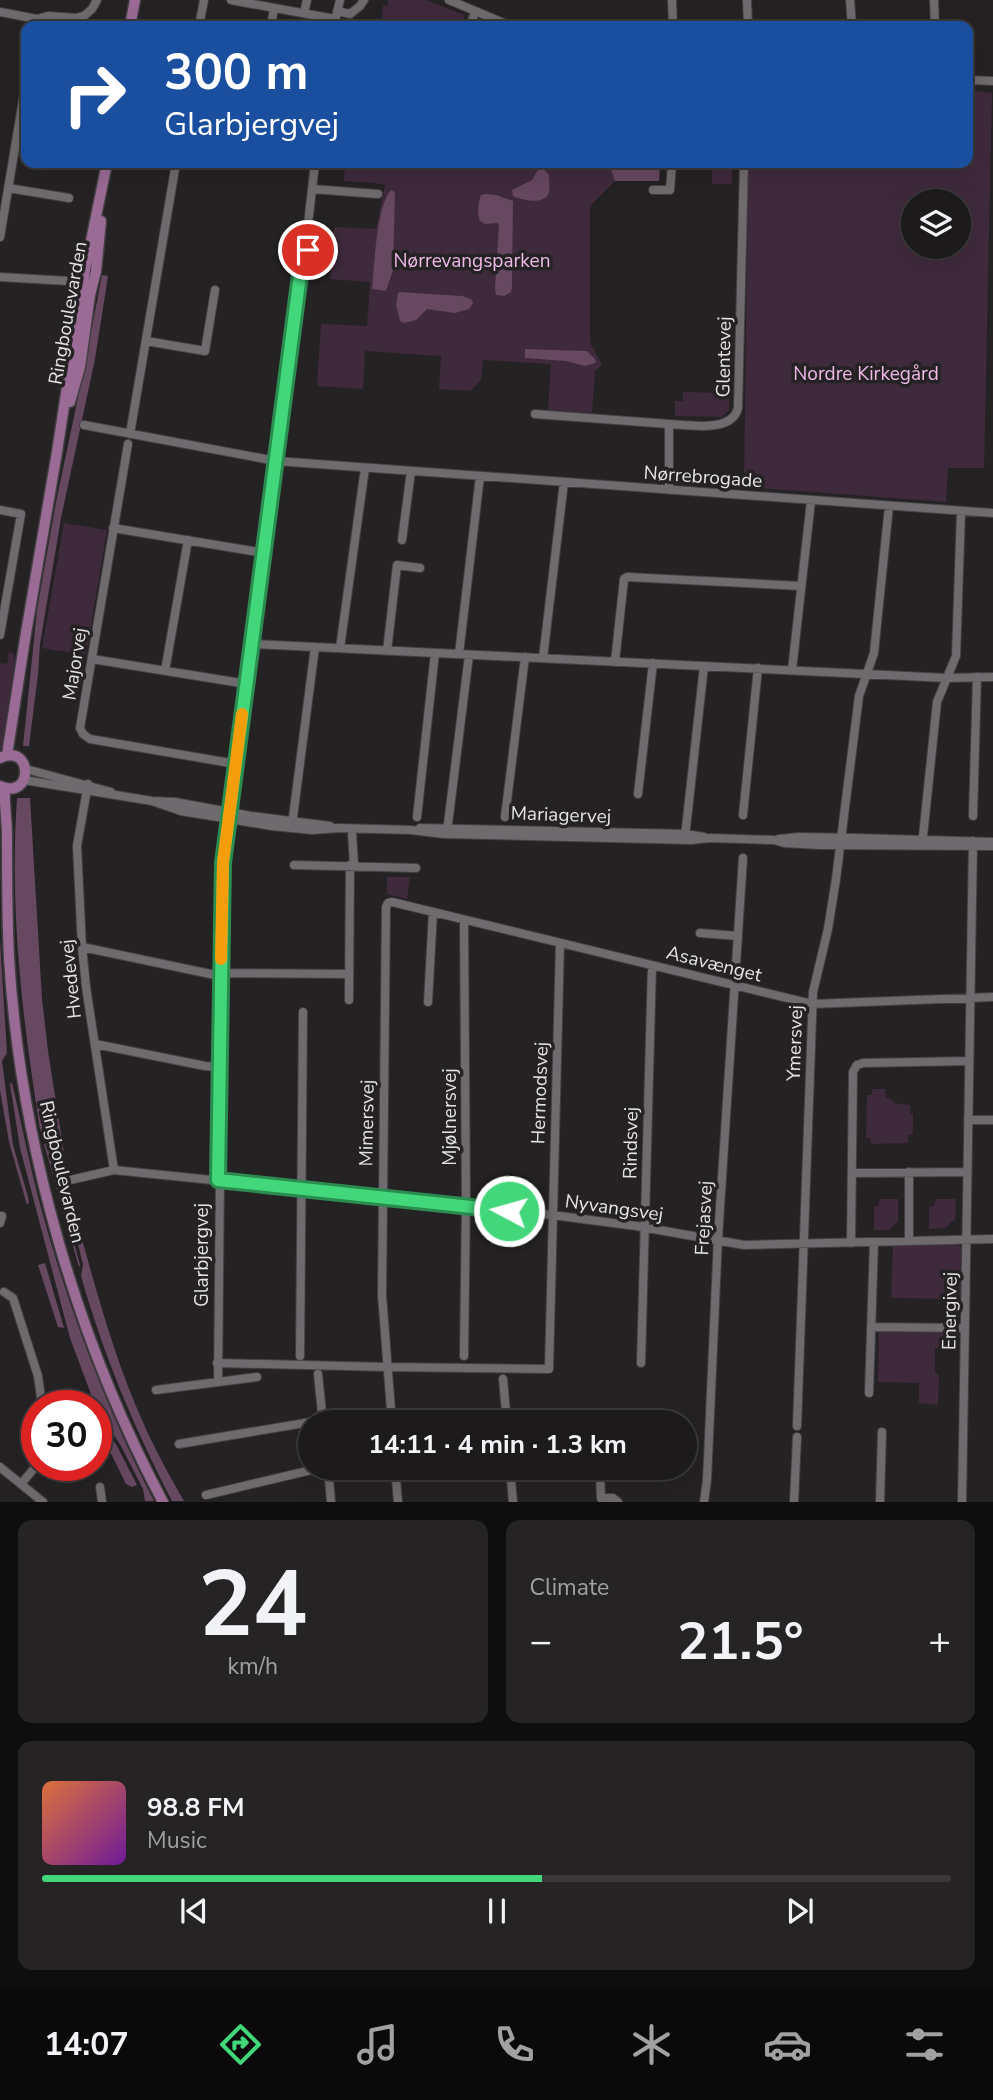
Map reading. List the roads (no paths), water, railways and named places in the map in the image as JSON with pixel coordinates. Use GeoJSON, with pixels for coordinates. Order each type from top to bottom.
{"type":"FeatureCollection","features":[{"type":"Feature","properties":{"kind":"main road"},"geometry":{"type":"LineString","coordinates":[[131,21],[135,0]]}},
{"type":"Feature","properties":{"kind":"main road","name":"Ringboulevarden"},"geometry":{"type":"LineString","coordinates":[[7,757],[57,452],[80,367],[88,282],[98,247],[106,168]]}},
{"type":"Feature","properties":{"kind":"main road"},"geometry":{"type":"LineString","coordinates":[[6,787],[25,774],[23,762],[7,757]]}},
{"type":"Feature","properties":{"kind":"main road","name":"Ringboulevarden"},"geometry":{"type":"LineString","coordinates":[[6,787],[7,903],[14,1008],[29,1114],[42,1175],[81,1311],[116,1401],[163,1502]]}},
{"type":"Feature","properties":{"kind":"street"},"geometry":{"type":"LineString","coordinates":[[38,21],[48,16],[84,16],[97,0]]}},
{"type":"Feature","properties":{"kind":"street"},"geometry":{"type":"LineString","coordinates":[[201,21],[204,0]]}},
{"type":"Feature","properties":{"kind":"street"},"geometry":{"type":"LineString","coordinates":[[232,0],[273,5],[335,19],[350,14],[364,0]]}},
{"type":"Feature","properties":{"kind":"street"},"geometry":{"type":"LineString","coordinates":[[304,13],[307,0]]}},
{"type":"Feature","properties":{"kind":"street"},"geometry":{"type":"LineString","coordinates":[[335,19],[340,0]]}},
{"type":"Feature","properties":{"kind":"street"},"geometry":{"type":"LineString","coordinates":[[449,0],[498,21]]}},
{"type":"Feature","properties":{"kind":"street"},"geometry":{"type":"LineString","coordinates":[[672,0],[673,21]]}},
{"type":"Feature","properties":{"kind":"street"},"geometry":{"type":"LineString","coordinates":[[747,0],[748,21]]}},
{"type":"Feature","properties":{"kind":"street"},"geometry":{"type":"LineString","coordinates":[[850,0],[852,21]]}},
{"type":"Feature","properties":{"kind":"street"},"geometry":{"type":"LineString","coordinates":[[934,0],[935,21]]}},
{"type":"Feature","properties":{"kind":"street"},"geometry":{"type":"LineString","coordinates":[[0,12],[32,21]]}},
{"type":"Feature","properties":{"kind":"street"},"geometry":{"type":"LineString","coordinates":[[472,21],[475,12]]}},
{"type":"Feature","properties":{"kind":"street"},"geometry":{"type":"LineString","coordinates":[[973,80],[993,81]]}},
{"type":"Feature","properties":{"kind":"street"},"geometry":{"type":"LineString","coordinates":[[0,237],[21,119]]}},
{"type":"Feature","properties":{"kind":"street"},"geometry":{"type":"LineString","coordinates":[[130,434],[175,168]]}},
{"type":"Feature","properties":{"kind":"street","name":"Glarbjergvej"},"geometry":{"type":"LineString","coordinates":[[218,1382],[223,863],[300,275],[306,265],[311,236],[308,224],[314,168]]}},
{"type":"Feature","properties":{"kind":"street"},"geometry":{"type":"LineString","coordinates":[[653,190],[670,190],[671,168]]}},
{"type":"Feature","properties":{"kind":"street","name":"Glentevej"},"geometry":{"type":"LineString","coordinates":[[668,424],[722,425],[729,423],[737,415],[744,168]]}},
{"type":"Feature","properties":{"kind":"street"},"geometry":{"type":"LineString","coordinates":[[8,188],[69,198]]}},
{"type":"Feature","properties":{"kind":"street"},"geometry":{"type":"LineString","coordinates":[[312,189],[378,194]]}},
{"type":"Feature","properties":{"kind":"street"},"geometry":{"type":"LineString","coordinates":[[0,276],[88,282]]}},
{"type":"Feature","properties":{"kind":"street"},"geometry":{"type":"LineString","coordinates":[[146,341],[205,351],[215,290]]}},
{"type":"Feature","properties":{"kind":"street"},"geometry":{"type":"LineString","coordinates":[[535,414],[668,424],[669,490]]}},
{"type":"Feature","properties":{"kind":"street","name":"Nørrebrogade"},"geometry":{"type":"LineString","coordinates":[[84,425],[275,461],[993,513]]}},
{"type":"Feature","properties":{"kind":"street","name":"Majorvej"},"geometry":{"type":"LineString","coordinates":[[128,444],[80,728],[86,737],[236,764]]}},
{"type":"Feature","properties":{"kind":"street"},"geometry":{"type":"LineString","coordinates":[[340,648],[365,468]]}},
{"type":"Feature","properties":{"kind":"street"},"geometry":{"type":"LineString","coordinates":[[402,540],[411,471]]}},
{"type":"Feature","properties":{"kind":"street"},"geometry":{"type":"LineString","coordinates":[[459,654],[480,476]]}},
{"type":"Feature","properties":{"kind":"street"},"geometry":{"type":"LineString","coordinates":[[543,658],[564,482]]}},
{"type":"Feature","properties":{"kind":"street"},"geometry":{"type":"LineString","coordinates":[[792,670],[811,501]]}},
{"type":"Feature","properties":{"kind":"street","name":"Ymersvej"},"geometry":{"type":"LineString","coordinates":[[797,1426],[812,1004],[828,929],[859,696],[874,653],[889,506]]}},
{"type":"Feature","properties":{"kind":"street"},"geometry":{"type":"LineString","coordinates":[[0,510],[21,514],[0,635]]}},
{"type":"Feature","properties":{"kind":"street"},"geometry":{"type":"LineString","coordinates":[[922,843],[937,702],[956,656],[961,512]]}},
{"type":"Feature","properties":{"kind":"street"},"geometry":{"type":"LineString","coordinates":[[113,528],[264,553]]}},
{"type":"Feature","properties":{"kind":"street"},"geometry":{"type":"LineString","coordinates":[[165,671],[188,540]]}},
{"type":"Feature","properties":{"kind":"street"},"geometry":{"type":"LineString","coordinates":[[387,650],[397,565],[420,568]]}},
{"type":"Feature","properties":{"kind":"street"},"geometry":{"type":"LineString","coordinates":[[615,662],[627,576],[801,586]]}},
{"type":"Feature","properties":{"kind":"street"},"geometry":{"type":"LineString","coordinates":[[252,644],[947,678],[993,677]]}},
{"type":"Feature","properties":{"kind":"street"},"geometry":{"type":"LineString","coordinates":[[292,824],[315,647]]}},
{"type":"Feature","properties":{"kind":"street"},"geometry":{"type":"LineString","coordinates":[[417,817],[436,653]]}},
{"type":"Feature","properties":{"kind":"street"},"geometry":{"type":"LineString","coordinates":[[447,831],[469,654]]}},
{"type":"Feature","properties":{"kind":"street"},"geometry":{"type":"LineString","coordinates":[[505,817],[525,657]]}},
{"type":"Feature","properties":{"kind":"street"},"geometry":{"type":"LineString","coordinates":[[92,659],[247,684]]}},
{"type":"Feature","properties":{"kind":"street"},"geometry":{"type":"LineString","coordinates":[[638,794],[653,663]]}},
{"type":"Feature","properties":{"kind":"street"},"geometry":{"type":"LineString","coordinates":[[685,837],[704,666]]}},
{"type":"Feature","properties":{"kind":"street"},"geometry":{"type":"LineString","coordinates":[[743,815],[758,668]]}},
{"type":"Feature","properties":{"kind":"street"},"geometry":{"type":"LineString","coordinates":[[973,816],[977,677]]}},
{"type":"Feature","properties":{"kind":"street","name":"Mariagervej"},"geometry":{"type":"LineString","coordinates":[[25,774],[87,787],[102,794],[114,793],[152,801],[174,810],[292,824],[312,830],[339,828],[685,837],[774,840],[799,844],[841,841],[993,844]]}},
{"type":"Feature","properties":{"kind":"street","name":"Hvedevej"},"geometry":{"type":"LineString","coordinates":[[87,787],[77,852],[82,947],[114,1170]]}},
{"type":"Feature","properties":{"kind":"street"},"geometry":{"type":"LineString","coordinates":[[349,1000],[352,833]]}},
{"type":"Feature","properties":{"kind":"street","name":"Energivej"},"geometry":{"type":"LineString","coordinates":[[962,1502],[973,844]]}},
{"type":"Feature","properties":{"kind":"street","name":"Frejasvej"},"geometry":{"type":"LineString","coordinates":[[704,1502],[743,858]]}},
{"type":"Feature","properties":{"kind":"street"},"geometry":{"type":"LineString","coordinates":[[294,865],[416,868]]}},
{"type":"Feature","properties":{"kind":"street","name":"Asavænget"},"geometry":{"type":"LineString","coordinates":[[386,907],[392,902],[812,1004],[993,997]]}},
{"type":"Feature","properties":{"kind":"street","name":"Mimersvej"},"geometry":{"type":"LineString","coordinates":[[386,907],[382,1295],[391,1410]]}},
{"type":"Feature","properties":{"kind":"street"},"geometry":{"type":"LineString","coordinates":[[428,1002],[433,912]]}},
{"type":"Feature","properties":{"kind":"street","name":"Mjølnersvej"},"geometry":{"type":"LineString","coordinates":[[464,920],[464,1356]]}},
{"type":"Feature","properties":{"kind":"street"},"geometry":{"type":"LineString","coordinates":[[700,933],[738,936]]}},
{"type":"Feature","properties":{"kind":"street","name":"Hermodsvej"},"geometry":{"type":"LineString","coordinates":[[387,1367],[549,1369],[560,943]]}},
{"type":"Feature","properties":{"kind":"street"},"geometry":{"type":"LineString","coordinates":[[82,947],[220,975],[349,974]]}},
{"type":"Feature","properties":{"kind":"street","name":"Rindsvej"},"geometry":{"type":"LineString","coordinates":[[641,1363],[652,965]]}},
{"type":"Feature","properties":{"kind":"street"},"geometry":{"type":"LineString","coordinates":[[300,1356],[303,1012]]}},
{"type":"Feature","properties":{"kind":"street"},"geometry":{"type":"LineString","coordinates":[[94,1044],[220,1067]]}},
{"type":"Feature","properties":{"kind":"street"},"geometry":{"type":"LineString","coordinates":[[851,1243],[853,1072],[857,1065],[866,1062],[969,1061]]}},
{"type":"Feature","properties":{"kind":"street"},"geometry":{"type":"LineString","coordinates":[[968,1120],[993,1120]]}},
{"type":"Feature","properties":{"kind":"street","name":"Nyvangsvej"},"geometry":{"type":"LineString","coordinates":[[66,1181],[114,1170],[552,1215],[744,1245],[993,1239]]}},
{"type":"Feature","properties":{"kind":"street"},"geometry":{"type":"LineString","coordinates":[[909,1172],[909,1241]]}},
{"type":"Feature","properties":{"kind":"street"},"geometry":{"type":"LineString","coordinates":[[852,1173],[967,1172]]}},
{"type":"Feature","properties":{"kind":"street"},"geometry":{"type":"LineString","coordinates":[[0,1216],[0,1223]]}},
{"type":"Feature","properties":{"kind":"street"},"geometry":{"type":"LineString","coordinates":[[869,1393],[874,1242]]}},
{"type":"Feature","properties":{"kind":"street"},"geometry":{"type":"LineString","coordinates":[[4,1292],[13,1298],[40,1390]]}},
{"type":"Feature","properties":{"kind":"street"},"geometry":{"type":"LineString","coordinates":[[871,1327],[965,1328]]}},
{"type":"Feature","properties":{"kind":"street"},"geometry":{"type":"LineString","coordinates":[[218,1363],[387,1367]]}},
{"type":"Feature","properties":{"kind":"street"},"geometry":{"type":"LineString","coordinates":[[318,1374],[322,1410]]}},
{"type":"Feature","properties":{"kind":"street"},"geometry":{"type":"LineString","coordinates":[[156,1390],[257,1377]]}},
{"type":"Feature","properties":{"kind":"street"},"geometry":{"type":"LineString","coordinates":[[503,1379],[506,1410]]}},
{"type":"Feature","properties":{"kind":"street"},"geometry":{"type":"LineString","coordinates":[[179,1444],[298,1425]]}},
{"type":"Feature","properties":{"kind":"street"},"geometry":{"type":"LineString","coordinates":[[880,1502],[882,1432]]}},
{"type":"Feature","properties":{"kind":"street"},"geometry":{"type":"LineString","coordinates":[[794,1502],[797,1437]]}},
{"type":"Feature","properties":{"kind":"street"},"geometry":{"type":"LineString","coordinates":[[0,1467],[43,1502]]}},
{"type":"Feature","properties":{"kind":"street"},"geometry":{"type":"LineString","coordinates":[[206,1495],[298,1473]]}},
{"type":"Feature","properties":{"kind":"street"},"geometry":{"type":"LineString","coordinates":[[329,1480],[331,1502]]}},
{"type":"Feature","properties":{"kind":"street"},"geometry":{"type":"LineString","coordinates":[[396,1480],[398,1502]]}},
{"type":"Feature","properties":{"kind":"street"},"geometry":{"type":"LineString","coordinates":[[511,1480],[513,1502]]}},
{"type":"Feature","properties":{"kind":"street"},"geometry":{"type":"LineString","coordinates":[[600,1480],[601,1498],[613,1498],[618,1502]]}},
{"type":"Feature","properties":{"kind":"street"},"geometry":{"type":"LineString","coordinates":[[100,1487],[102,1502]]}},
{"type":"Feature","properties":{"kind":"park label","name":"Nørrevangsparken"},"geometry":{"type":"Point","coordinates":[472,261]}},
{"type":"Feature","properties":{"kind":"park label","name":"Nordre Kirkegård"},"geometry":{"type":"Point","coordinates":[866,374]}}]}
